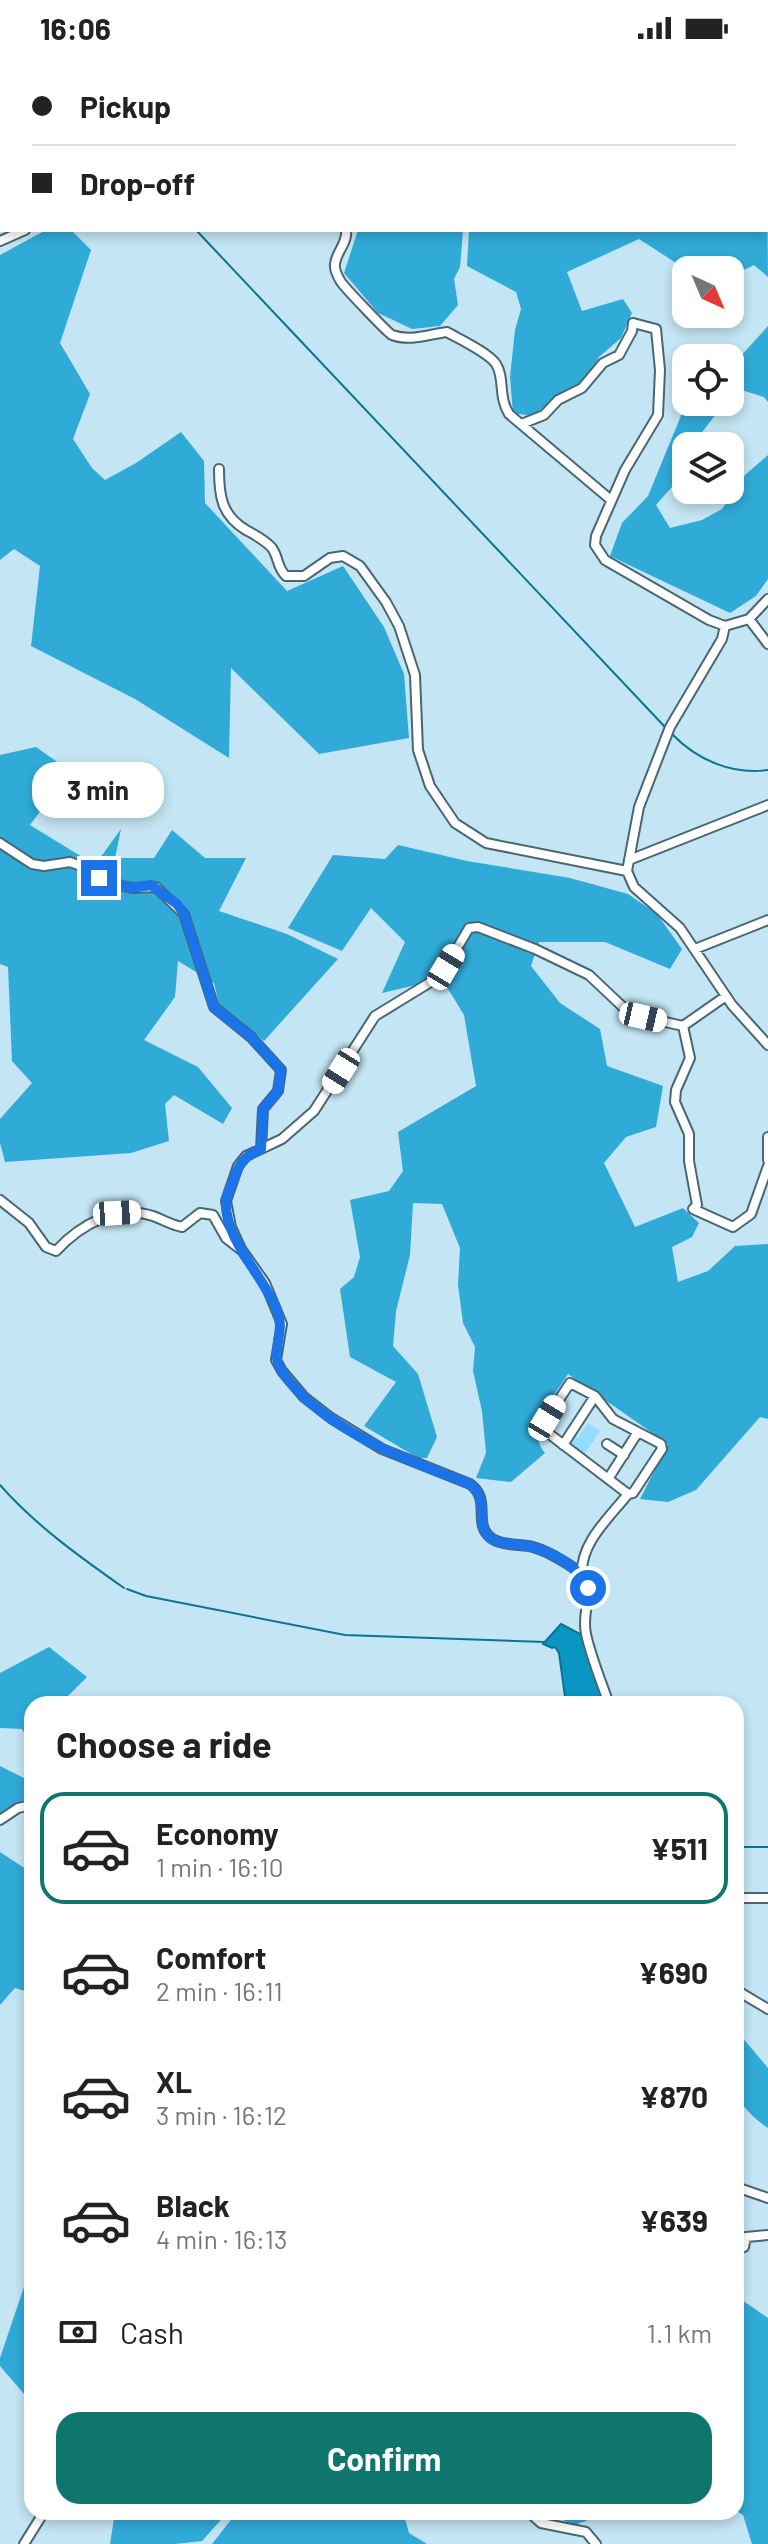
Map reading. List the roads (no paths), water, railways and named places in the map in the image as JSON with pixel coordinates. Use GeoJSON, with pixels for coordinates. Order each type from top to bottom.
{"type":"FeatureCollection","features":[{"type":"Feature","properties":{"kind":"street"},"geometry":{"type":"LineString","coordinates":[[346,232],[334,267],[343,284],[389,333],[416,338],[447,332],[490,358],[498,366],[503,405],[509,414],[524,423],[611,500]]}},
{"type":"Feature","properties":{"kind":"street"},"geometry":{"type":"LineString","coordinates":[[524,423],[544,415],[558,400],[582,388],[603,363],[619,355],[633,323],[656,329],[659,341],[659,409],[611,500],[595,540],[600,556],[641,582],[725,626],[749,619],[768,599]]}},
{"type":"Feature","properties":{"kind":"street"},"geometry":{"type":"LineString","coordinates":[[219,469],[219,498],[226,512],[239,526],[272,548],[281,572],[286,576],[304,576],[330,558],[343,556],[360,566],[386,602],[399,626],[415,675],[418,750],[430,786],[455,823],[486,843],[627,871]]}},
{"type":"Feature","properties":{"kind":"street"},"geometry":{"type":"LineString","coordinates":[[749,619],[768,644]]}},
{"type":"Feature","properties":{"kind":"street"},"geometry":{"type":"LineString","coordinates":[[725,626],[722,639],[665,741],[639,807],[627,871],[634,887],[671,919],[726,996],[768,1045]]}},
{"type":"Feature","properties":{"kind":"street"},"geometry":{"type":"LineString","coordinates":[[629,860],[768,805]]}},
{"type":"Feature","properties":{"kind":"street"},"geometry":{"type":"LineString","coordinates":[[0,843],[32,864],[75,863],[106,882],[132,888],[146,885],[156,887],[177,904],[184,914],[214,1007],[251,1037],[281,1070],[278,1091],[263,1109],[261,1149]]}},
{"type":"Feature","properties":{"kind":"street"},"geometry":{"type":"LineString","coordinates":[[695,949],[768,920]]}},
{"type":"Feature","properties":{"kind":"street"},"geometry":{"type":"LineString","coordinates":[[582,1575],[565,1562],[535,1548],[495,1540],[483,1527],[479,1490],[382,1449],[331,1418],[304,1397],[276,1360],[282,1324],[265,1283],[241,1249],[231,1227],[226,1201],[238,1166],[246,1156],[282,1139],[314,1111],[375,1016],[429,983],[446,967],[469,928],[478,927],[535,949],[589,975],[625,1009],[643,1017],[683,1026],[726,996]]}},
{"type":"Feature","properties":{"kind":"street"},"geometry":{"type":"LineString","coordinates":[[683,1026],[690,1058],[676,1090],[675,1102],[689,1134],[689,1161],[697,1205],[693,1209],[733,1227],[751,1214],[768,1163],[768,1137]]}},
{"type":"Feature","properties":{"kind":"street"},"geometry":{"type":"LineString","coordinates":[[0,1200],[29,1223],[46,1247],[56,1251],[69,1237],[89,1224],[117,1213],[134,1212],[182,1227],[200,1213],[213,1215],[226,1238],[241,1249]]}},
{"type":"Feature","properties":{"kind":"street"},"geometry":{"type":"LineString","coordinates":[[606,1696],[585,1632],[590,1596],[582,1575],[584,1554],[591,1539],[628,1494],[633,1493],[662,1449],[661,1444],[613,1419],[595,1396],[570,1383],[547,1418],[548,1433],[628,1494]]}},
{"type":"Feature","properties":{"kind":"street"},"geometry":{"type":"LineString","coordinates":[[563,1445],[595,1396]]}},
{"type":"Feature","properties":{"kind":"street"},"geometry":{"type":"LineString","coordinates":[[608,1479],[638,1432]]}},
{"type":"Feature","properties":{"kind":"street"},"geometry":{"type":"LineString","coordinates":[[607,1444],[624,1455]]}},
{"type":"Feature","properties":{"kind":"street"},"geometry":{"type":"LineString","coordinates":[[0,1820],[24,1807]]}},
{"type":"Feature","properties":{"kind":"street"},"geometry":{"type":"LineString","coordinates":[[744,1898],[768,1898]]}},
{"type":"Feature","properties":{"kind":"street"},"geometry":{"type":"LineString","coordinates":[[744,1995],[768,2009]]}},
{"type":"Feature","properties":{"kind":"street"},"geometry":{"type":"LineString","coordinates":[[744,2190],[768,2198]]}},
{"type":"Feature","properties":{"kind":"street"},"geometry":{"type":"LineString","coordinates":[[744,2247],[746,2237],[768,2235]]}},
{"type":"Feature","properties":{"kind":"street"},"geometry":{"type":"LineString","coordinates":[[24,2544],[39,2520]]}},
{"type":"Feature","properties":{"kind":"street"},"geometry":{"type":"LineString","coordinates":[[538,2520],[586,2532],[596,2544]]}},
{"type":"Feature","properties":{"kind":"waterway"},"geometry":{"type":"LineString","coordinates":[[198,232],[665,727]]}},
{"type":"Feature","properties":{"kind":"waterway"},"geometry":{"type":"LineString","coordinates":[[672,734],[692,751],[716,764],[741,770],[768,770]]}},
{"type":"Feature","properties":{"kind":"waterway"},"geometry":{"type":"LineString","coordinates":[[0,1485],[43,1527],[124,1588]]}},
{"type":"Feature","properties":{"kind":"waterway"},"geometry":{"type":"LineString","coordinates":[[127,1589],[146,1596],[345,1635],[544,1642]]}},
{"type":"Feature","properties":{"kind":"waterway"},"geometry":{"type":"LineString","coordinates":[[744,1847],[768,1847]]}}]}
